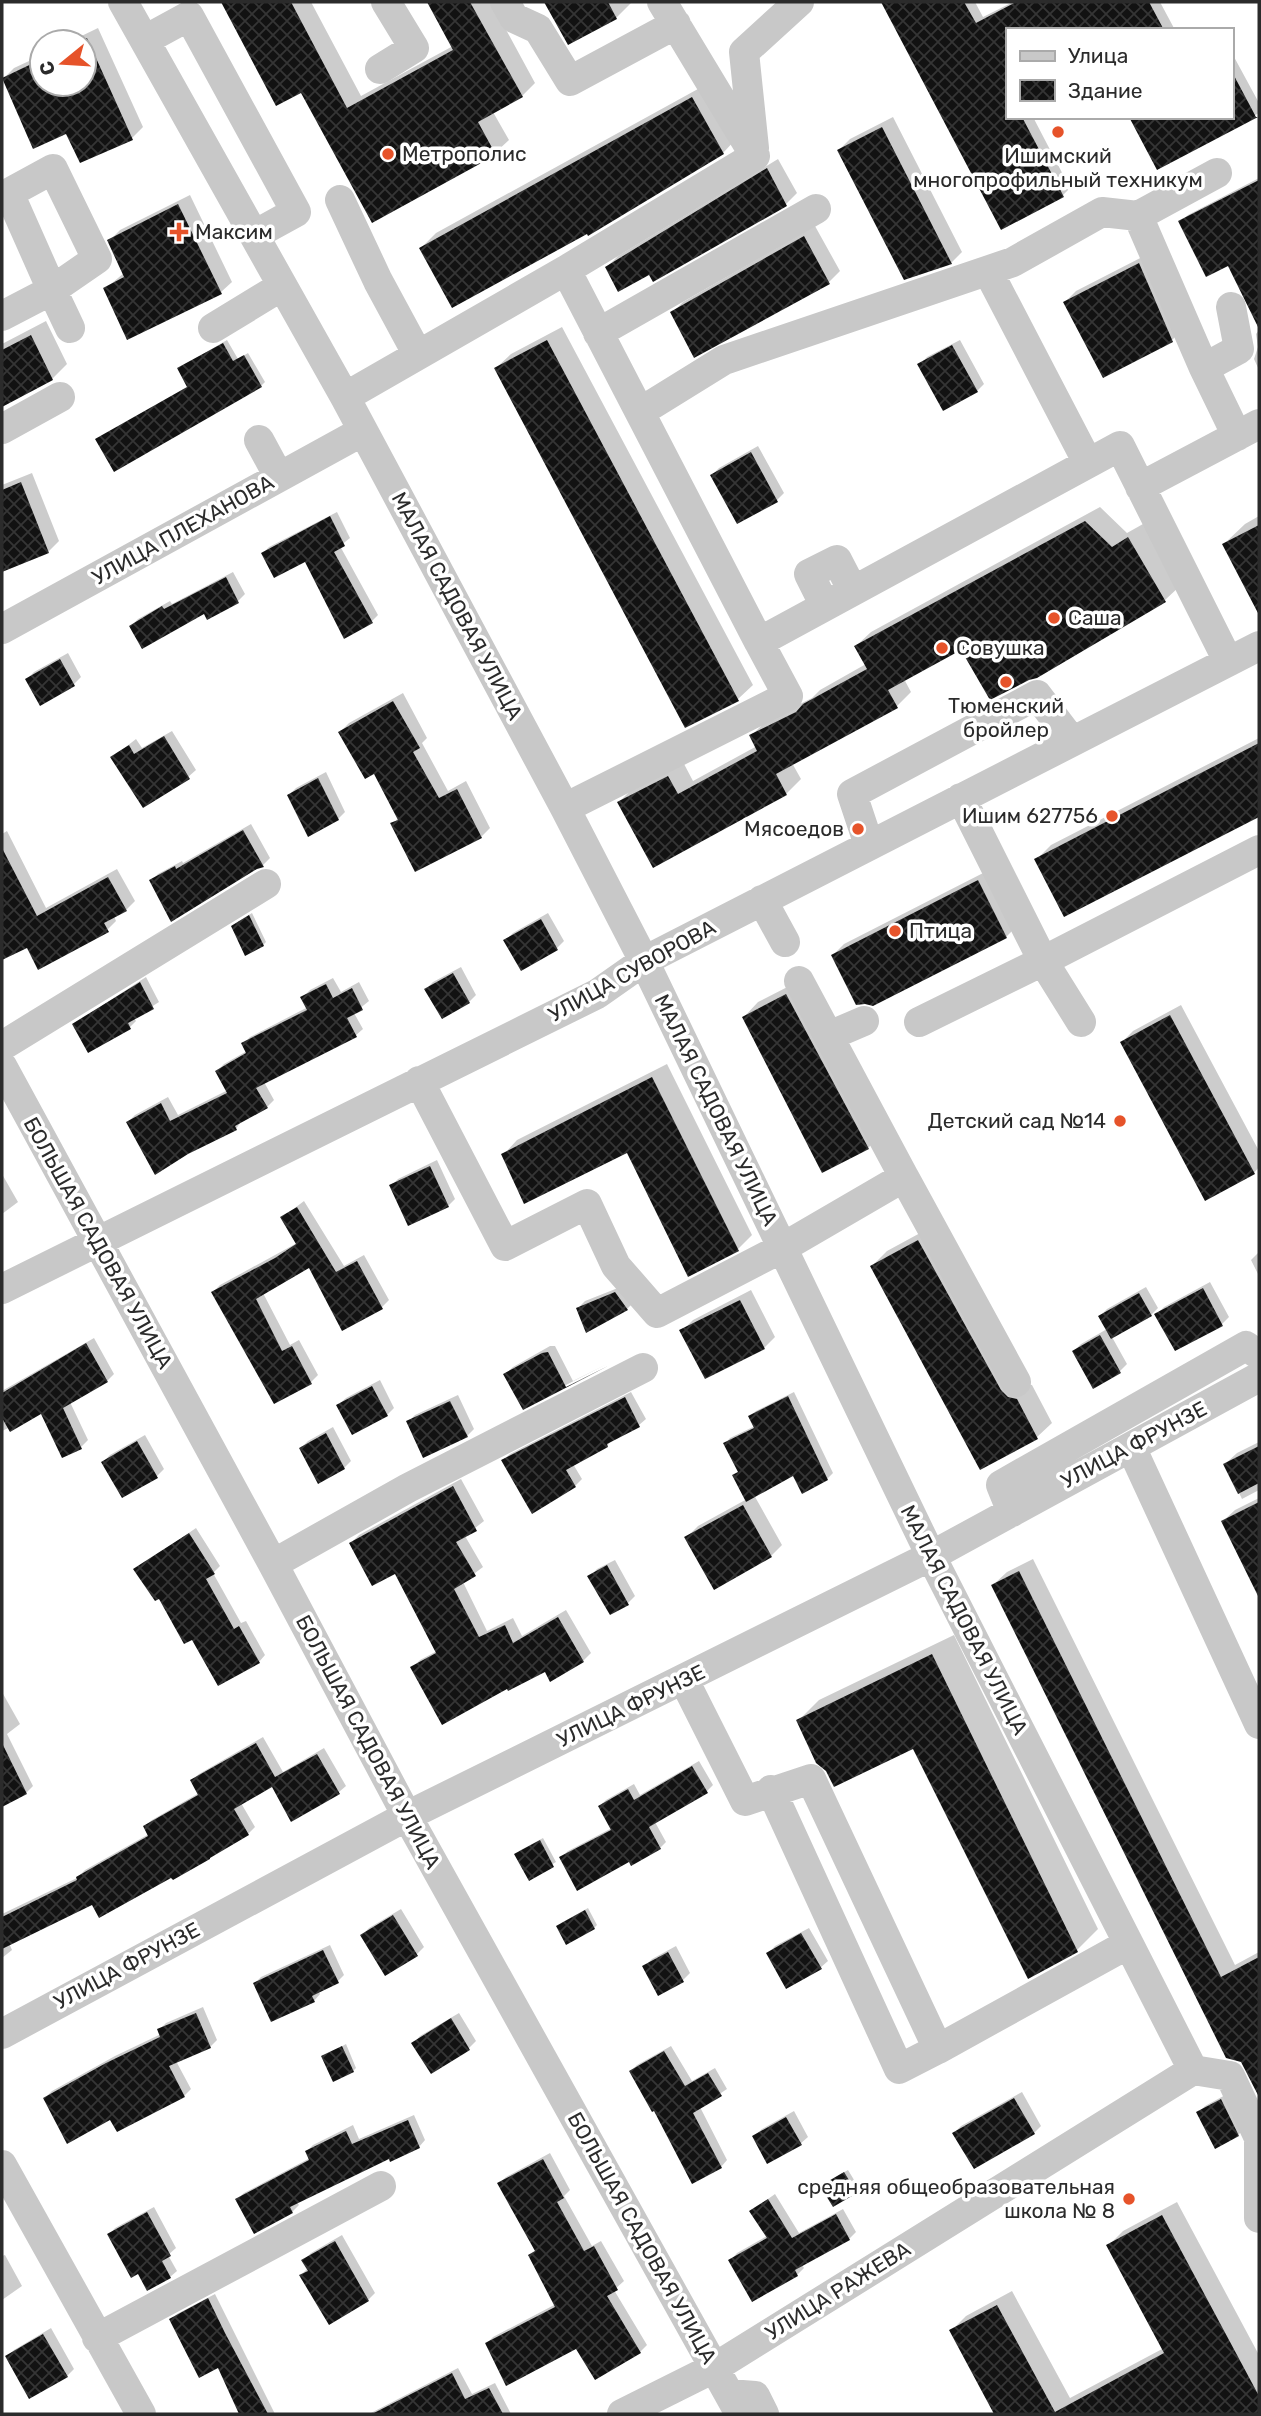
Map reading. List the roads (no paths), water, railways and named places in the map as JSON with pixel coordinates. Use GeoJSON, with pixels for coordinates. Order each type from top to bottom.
{"type":"FeatureCollection","features":[{"type":"Feature","properties":{"kind":"street"},"geometry":{"type":"LineString","coordinates":[[103,2],[146,78],[166,78]]}},
{"type":"Feature","properties":{"kind":"street","name":"МАЛАЯ САДОВАЯ УЛИЦА"},"geometry":{"type":"LineString","coordinates":[[123,2],[345,397],[565,808],[644,961],[931,1556],[1193,2070]]}},
{"type":"Feature","properties":{"kind":"street"},"geometry":{"type":"LineString","coordinates":[[380,69],[414,48],[386,2]]}},
{"type":"Feature","properties":{"kind":"street"},"geometry":{"type":"LineString","coordinates":[[506,2],[514,18],[538,29],[570,81],[669,13],[755,156]]}},
{"type":"Feature","properties":{"kind":"street"},"geometry":{"type":"LineString","coordinates":[[755,156],[744,52],[800,2]]}},
{"type":"Feature","properties":{"kind":"street"},"geometry":{"type":"LineString","coordinates":[[145,40],[189,16],[296,212],[254,235]]}},
{"type":"Feature","properties":{"kind":"street"},"geometry":{"type":"LineString","coordinates":[[345,397],[566,270],[755,156]]}},
{"type":"Feature","properties":{"kind":"street"},"geometry":{"type":"LineString","coordinates":[[2,316],[52,290],[97,260],[53,169],[4,190],[52,290],[70,328]]}},
{"type":"Feature","properties":{"kind":"street"},"geometry":{"type":"LineString","coordinates":[[640,412],[724,360],[1013,262],[1102,212],[1138,216],[1217,173]]}},
{"type":"Feature","properties":{"kind":"street"},"geometry":{"type":"LineString","coordinates":[[340,200],[378,281],[418,355]]}},
{"type":"Feature","properties":{"kind":"street"},"geometry":{"type":"LineString","coordinates":[[598,333],[816,209]]}},
{"type":"Feature","properties":{"kind":"street"},"geometry":{"type":"LineString","coordinates":[[1138,216],[1204,368],[1248,430],[1140,487]]}},
{"type":"Feature","properties":{"kind":"street"},"geometry":{"type":"LineString","coordinates":[[565,808],[788,696],[566,270]]}},
{"type":"Feature","properties":{"kind":"street"},"geometry":{"type":"LineString","coordinates":[[988,271],[1088,463]]}},
{"type":"Feature","properties":{"kind":"street"},"geometry":{"type":"LineString","coordinates":[[213,328],[282,286]]}},
{"type":"Feature","properties":{"kind":"street"},"geometry":{"type":"LineString","coordinates":[[1204,368],[1239,349],[1231,307]]}},
{"type":"Feature","properties":{"kind":"street"},"geometry":{"type":"LineString","coordinates":[[2,429],[60,397]]}},
{"type":"Feature","properties":{"kind":"street","name":"УЛИЦА ПЛЕХАНОВА"},"geometry":{"type":"LineString","coordinates":[[2,629],[363,431]]}},
{"type":"Feature","properties":{"kind":"street"},"geometry":{"type":"LineString","coordinates":[[260,440],[279,477]]}},
{"type":"Feature","properties":{"kind":"street"},"geometry":{"type":"LineString","coordinates":[[758,642],[1120,446],[1228,661]]}},
{"type":"Feature","properties":{"kind":"street","name":"УЛИЦА СУВОРОВА"},"geometry":{"type":"LineString","coordinates":[[2,1289],[399,1083],[597,994],[644,961],[1228,661],[1258,650]]}},
{"type":"Feature","properties":{"kind":"street"},"geometry":{"type":"LineString","coordinates":[[869,845],[852,794],[1037,695],[1072,741]]}},
{"type":"Feature","properties":{"kind":"street"},"geometry":{"type":"LineString","coordinates":[[961,798],[1043,961],[1081,1022]]}},
{"type":"Feature","properties":{"kind":"street"},"geometry":{"type":"LineString","coordinates":[[919,1022],[1259,850]]}},
{"type":"Feature","properties":{"kind":"street"},"geometry":{"type":"LineString","coordinates":[[2,1046],[266,884]]}},
{"type":"Feature","properties":{"kind":"street"},"geometry":{"type":"LineString","coordinates":[[762,900],[785,942]]}},
{"type":"Feature","properties":{"kind":"street"},"geometry":{"type":"LineString","coordinates":[[799,981],[1017,1382]]}},
{"type":"Feature","properties":{"kind":"street"},"geometry":{"type":"LineString","coordinates":[[829,1037],[864,1021]]}},
{"type":"Feature","properties":{"kind":"street","name":"БОЛЬШАЯ САДОВАЯ УЛИЦА"},"geometry":{"type":"LineString","coordinates":[[2,1066],[407,1816],[734,2404]]}},
{"type":"Feature","properties":{"kind":"street"},"geometry":{"type":"LineString","coordinates":[[399,1083],[505,1246],[587,1204],[616,1266],[657,1313],[782,1248],[904,1177]]}},
{"type":"Feature","properties":{"kind":"street"},"geometry":{"type":"LineString","coordinates":[[1053,1473],[1246,1346],[1259,1354]]}},
{"type":"Feature","properties":{"kind":"street"},"geometry":{"type":"LineString","coordinates":[[272,1564],[408,1488],[643,1367]]}},
{"type":"Feature","properties":{"kind":"street","name":"УЛИЦА ФРУНЗЕ"},"geometry":{"type":"LineString","coordinates":[[2,2034],[407,1816],[931,1556],[1012,1511],[1053,1473],[1131,1447],[1259,1377]]}},
{"type":"Feature","properties":{"kind":"street"},"geometry":{"type":"LineString","coordinates":[[1131,1447],[1259,1724]]}},
{"type":"Feature","properties":{"kind":"street"},"geometry":{"type":"LineString","coordinates":[[684,1680],[745,1801],[771,1790],[811,1779],[938,2049]]}},
{"type":"Feature","properties":{"kind":"street"},"geometry":{"type":"LineString","coordinates":[[771,1790],[899,2069],[1129,1944]]}},
{"type":"Feature","properties":{"kind":"street"},"geometry":{"type":"LineString","coordinates":[[1193,2070],[1230,2076],[1259,2138],[1259,2218]]}},
{"type":"Feature","properties":{"kind":"street","name":"УЛИЦА РАЖЕВА"},"geometry":{"type":"LineString","coordinates":[[622,2414],[714,2368],[1193,2070]]}},
{"type":"Feature","properties":{"kind":"street"},"geometry":{"type":"LineString","coordinates":[[2,2165],[141,2414]]}},
{"type":"Feature","properties":{"kind":"street"},"geometry":{"type":"LineString","coordinates":[[97,2338],[381,2186]]}},
{"type":"Feature","properties":{"kind":"street"},"geometry":{"type":"LineString","coordinates":[[734,2404],[755,2396],[764,2414]]}},
{"type":"Feature","properties":{"kind":"place","name":"Ишимский многопрофильный техникум"},"geometry":{"type":"Point","coordinates":[1058,132]}},
{"type":"Feature","properties":{"kind":"place","name":"Метрополис"},"geometry":{"type":"Point","coordinates":[388,154]}},
{"type":"Feature","properties":{"kind":"place","name":"Максим"},"geometry":{"type":"Point","coordinates":[179,232]}},
{"type":"Feature","properties":{"kind":"place","name":"Саша"},"geometry":{"type":"Point","coordinates":[1054,618]}},
{"type":"Feature","properties":{"kind":"place","name":"Совушка"},"geometry":{"type":"Point","coordinates":[942,648]}},
{"type":"Feature","properties":{"kind":"place","name":"Тюменский бройлер"},"geometry":{"type":"Point","coordinates":[1006,682]}},
{"type":"Feature","properties":{"kind":"place","name":"Ишим 627756"},"geometry":{"type":"Point","coordinates":[1112,816]}},
{"type":"Feature","properties":{"kind":"place","name":"Мясоедов"},"geometry":{"type":"Point","coordinates":[858,829]}},
{"type":"Feature","properties":{"kind":"place","name":"Птица"},"geometry":{"type":"Point","coordinates":[895,931]}},
{"type":"Feature","properties":{"kind":"place","name":"Детский сад №14"},"geometry":{"type":"Point","coordinates":[1120,1121]}},
{"type":"Feature","properties":{"kind":"place","name":"средняя общеобразовательная школа № 8"},"geometry":{"type":"Point","coordinates":[1129,2199]}}]}
